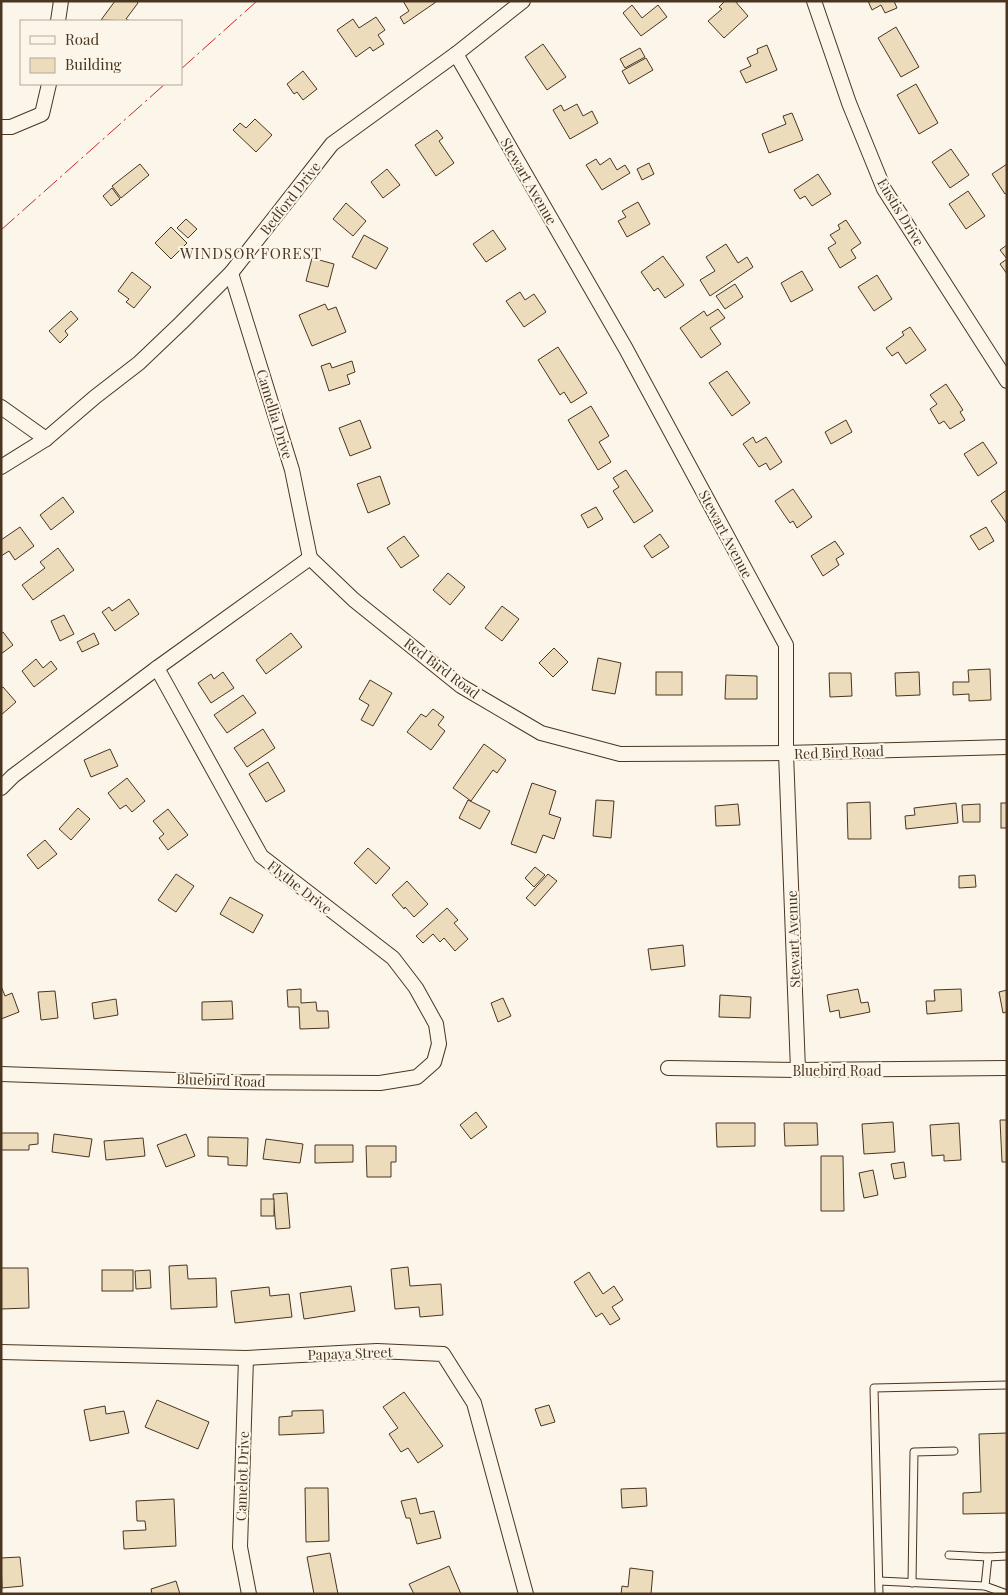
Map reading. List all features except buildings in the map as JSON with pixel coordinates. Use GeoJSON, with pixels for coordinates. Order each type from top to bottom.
{"type":"FeatureCollection","features":[{"type":"Feature","properties":{"kind":"street","name":"Bedford Drive"},"geometry":{"type":"LineString","coordinates":[[1,466],[46,439],[139,363],[231,273],[332,144],[456,54],[523,1]]}},
{"type":"Feature","properties":{"kind":"street","name":"Eustis Drive"},"geometry":{"type":"LineString","coordinates":[[814,1],[849,104],[884,189],[1007,381]]}},
{"type":"Feature","properties":{"kind":"street"},"geometry":{"type":"LineString","coordinates":[[58,20],[62,2]]}},
{"type":"Feature","properties":{"kind":"street","name":"Stewart Avenue"},"geometry":{"type":"LineString","coordinates":[[456,54],[626,349],[786,645],[786,753],[798,1070]]}},
{"type":"Feature","properties":{"kind":"street"},"geometry":{"type":"LineString","coordinates":[[1,127],[11,127],[42,114],[49,85]]}},
{"type":"Feature","properties":{"kind":"street","name":"Camellia Drive"},"geometry":{"type":"LineString","coordinates":[[231,273],[292,470],[310,558]]}},
{"type":"Feature","properties":{"kind":"street"},"geometry":{"type":"LineString","coordinates":[[1,407],[46,439]]}},
{"type":"Feature","properties":{"kind":"street"},"geometry":{"type":"LineString","coordinates":[[1,788],[13,776],[156,668],[310,558]]}},
{"type":"Feature","properties":{"kind":"street","name":"Red Bird Road"},"geometry":{"type":"LineString","coordinates":[[310,558],[354,600],[461,686],[542,733],[620,754],[786,753],[1007,747]]}},
{"type":"Feature","properties":{"kind":"street","name":"Flythe Drive"},"geometry":{"type":"LineString","coordinates":[[156,668],[261,856],[393,958],[416,988],[436,1024],[439,1044],[434,1062]]}},
{"type":"Feature","properties":{"kind":"street","name":"Bluebird Road"},"geometry":{"type":"LineString","coordinates":[[1,1074],[233,1082],[380,1083],[417,1077],[434,1062]]}},
{"type":"Feature","properties":{"kind":"street","name":"Bluebird Road"},"geometry":{"type":"LineString","coordinates":[[668,1068],[798,1070],[1007,1068]]}},
{"type":"Feature","properties":{"kind":"street","name":"Papaya Street"},"geometry":{"type":"LineString","coordinates":[[1,1352],[246,1358],[377,1351],[443,1354],[474,1402],[526,1594]]}},
{"type":"Feature","properties":{"kind":"street","name":"Camelot Drive"},"geometry":{"type":"LineString","coordinates":[[246,1358],[240,1547],[249,1594]]}},
{"type":"Feature","properties":{"kind":"lane"},"geometry":{"type":"LineString","coordinates":[[879,1594],[874,1388],[1007,1385]]}},
{"type":"Feature","properties":{"kind":"lane"},"geometry":{"type":"LineString","coordinates":[[912,1583],[914,1452],[954,1451]]}},
{"type":"Feature","properties":{"kind":"lane"},"geometry":{"type":"LineString","coordinates":[[950,1555],[1007,1556]]}},
{"type":"Feature","properties":{"kind":"lane"},"geometry":{"type":"LineString","coordinates":[[986,1586],[988,1557]]}},
{"type":"Feature","properties":{"kind":"lane"},"geometry":{"type":"LineString","coordinates":[[879,1581],[986,1586],[1007,1594]]}},
{"type":"Feature","properties":{"kind":"power"},"geometry":{"type":"LineString","coordinates":[[182,68],[257,1]]}},
{"type":"Feature","properties":{"kind":"power"},"geometry":{"type":"LineString","coordinates":[[1,230],[164,85]]}},
{"type":"Feature","properties":{"kind":"district","name":"WINDSOR FOREST"},"geometry":{"type":"Point","coordinates":[251,253]}}]}
